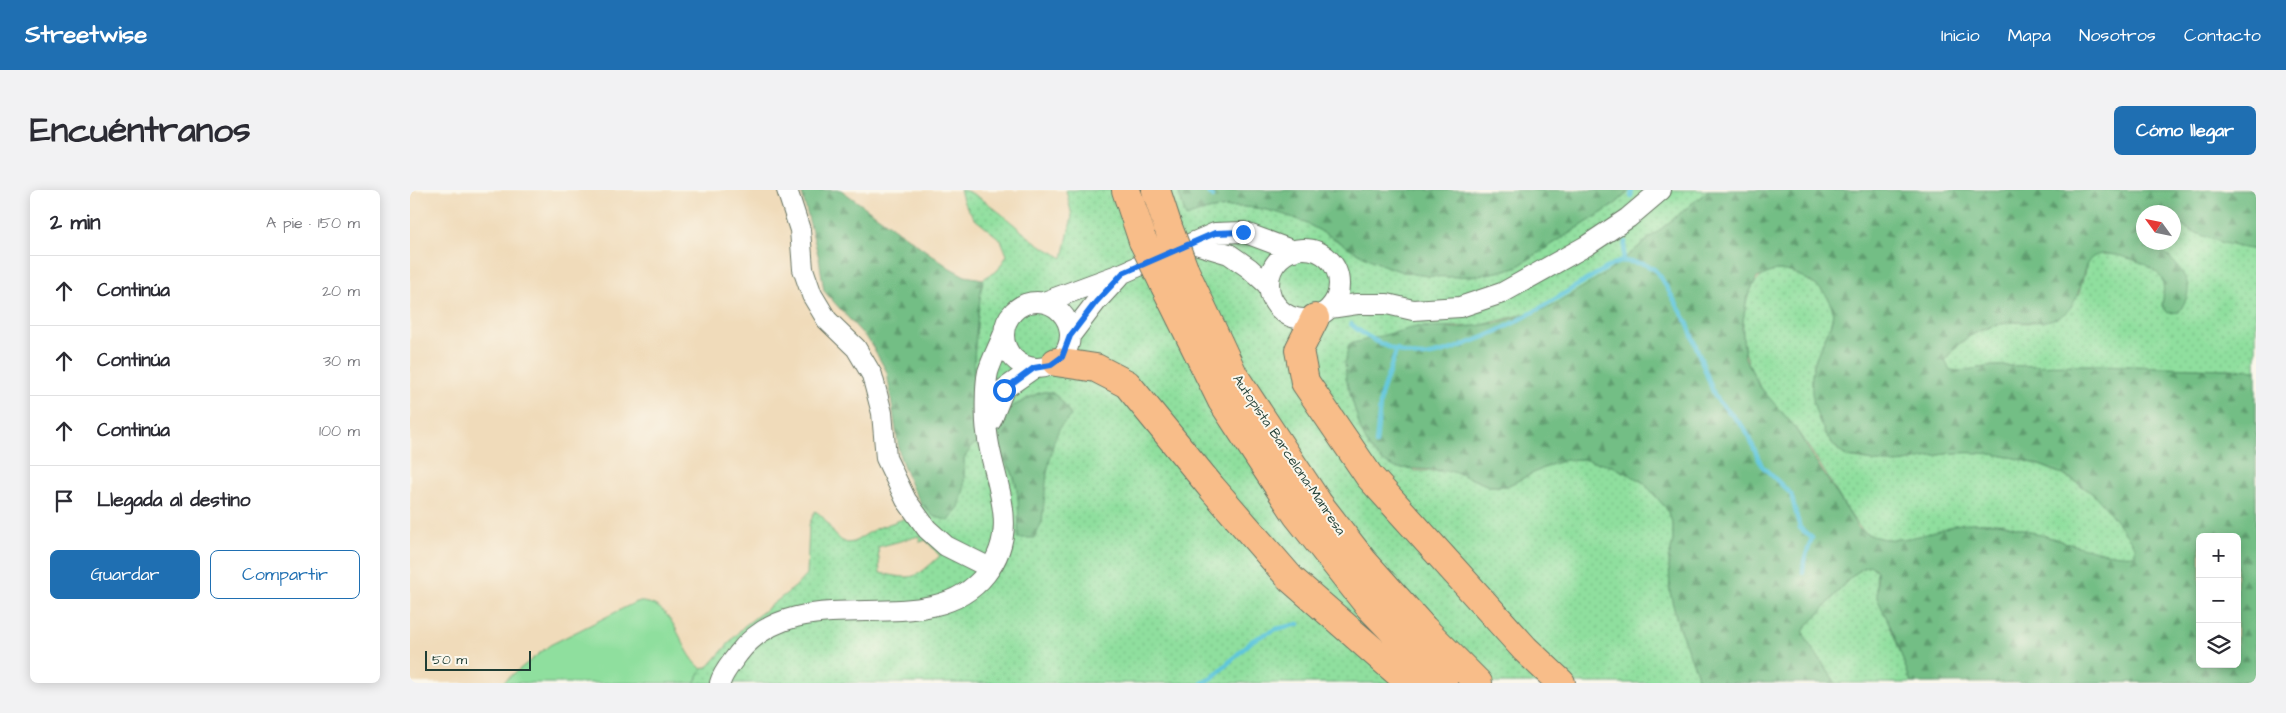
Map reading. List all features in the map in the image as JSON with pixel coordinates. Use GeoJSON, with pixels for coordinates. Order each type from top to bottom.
{"type":"FeatureCollection","features":[{"type":"Feature","properties":{"kind":"highway","name":"Autopista Barcelona-Manresa"},"geometry":{"type":"LineString","coordinates":[[1126,190],[1143,242],[1174,275],[1234,376],[1318,504],[1369,567],[1424,629],[1478,683]]}},
{"type":"Feature","properties":{"kind":"highway","name":"Autopista Barcelona-Manresa"},"geometry":{"type":"LineString","coordinates":[[1156,190],[1168,227],[1174,275],[1222,401],[1297,515],[1369,606],[1443,683]]}},
{"type":"Feature","properties":{"kind":"highway"},"geometry":{"type":"LineString","coordinates":[[1322,313],[1299,350],[1304,382],[1369,476],[1525,648],[1561,683]]}},
{"type":"Feature","properties":{"kind":"highway"},"geometry":{"type":"LineString","coordinates":[[1045,365],[1096,368],[1127,384],[1212,488],[1291,579],[1410,683]]}},
{"type":"Feature","properties":{"kind":"street"},"geometry":{"type":"LineString","coordinates":[[787,190],[800,230],[803,269],[812,295],[827,320],[856,348],[872,375],[882,413],[886,458],[906,500],[927,529],[946,546],[990,568]]}},
{"type":"Feature","properties":{"kind":"street"},"geometry":{"type":"LineString","coordinates":[[1192,243],[1229,254],[1249,268],[1269,286],[1274,302],[1284,313],[1299,319],[1356,304],[1387,304],[1413,310],[1460,306],[1502,293],[1586,246],[1628,218],[1661,190]]}},
{"type":"Feature","properties":{"kind":"street"},"geometry":{"type":"LineString","coordinates":[[720,683],[722,675],[748,641],[785,619],[843,610],[892,610],[942,605],[965,594],[990,568],[997,554],[1003,531],[1004,502],[987,432],[988,374],[1008,320],[1016,309],[1029,303],[1044,302],[1123,273],[1215,233],[1243,232],[1294,251]]}},
{"type":"Feature","properties":{"kind":"street"},"geometry":{"type":"LineString","coordinates":[[1269,286],[1276,264],[1294,251],[1308,249],[1320,253],[1331,261],[1338,273],[1357,289],[1387,304]]}},
{"type":"Feature","properties":{"kind":"street"},"geometry":{"type":"LineString","coordinates":[[987,432],[1004,390],[1066,350],[1070,336],[1096,302],[1123,273]]}},
{"type":"Feature","properties":{"kind":"street"},"geometry":{"type":"LineString","coordinates":[[1322,313],[1339,291],[1338,273]]}},
{"type":"Feature","properties":{"kind":"street"},"geometry":{"type":"LineString","coordinates":[[1044,302],[1063,314],[1068,324],[1070,336]]}},
{"type":"Feature","properties":{"kind":"street"},"geometry":{"type":"LineString","coordinates":[[1004,333],[1006,346],[1012,357],[1022,365],[1045,365]]}},
{"type":"Feature","properties":{"kind":"green space"},"geometry":{"type":"Polygon","coordinates":[[[801,190],[841,190],[950,268],[965,276],[983,279],[974,355],[974,383],[976,390],[1006,409],[1042,392],[1049,392],[1063,403],[1071,416],[1060,427],[1054,441],[1047,473],[1042,522],[1034,538],[1018,538],[1017,493],[1015,480],[1010,468],[1002,457],[990,449],[974,444],[964,458],[964,489],[959,507],[949,521],[933,516],[921,503],[912,488],[900,457],[887,372],[870,342],[824,291],[819,258],[801,190]]]}},
{"type":"Feature","properties":{"kind":"green space"},"geometry":{"type":"Polygon","coordinates":[[[960,190],[977,196],[1036,243],[1063,258],[1072,216],[1066,190],[1178,190],[1186,217],[1219,208],[1236,207],[1269,210],[1301,221],[1362,255],[1391,268],[1421,275],[1454,277],[1488,274],[1518,266],[1614,205],[1631,190],[1709,190],[1609,271],[1551,307],[1478,326],[1416,327],[1350,395],[1356,412],[1414,471],[1453,471],[1489,486],[1507,486],[1550,465],[1566,460],[1582,459],[1612,466],[1643,482],[1666,508],[1673,524],[1673,541],[1669,558],[1670,592],[1678,625],[1697,673],[1698,683],[694,683],[702,669],[709,666],[743,627],[795,587],[807,574],[809,525],[815,511],[824,518],[841,540],[847,543],[854,542],[875,529],[903,519],[921,503],[933,516],[964,489],[964,458],[974,444],[995,452],[1002,458],[1012,473],[1018,493],[1019,505],[1042,522],[1046,473],[1055,436],[1065,421],[1071,416],[1063,403],[1049,392],[1042,392],[1006,409],[976,390],[974,383],[974,355],[983,279],[998,270],[1007,255],[1001,240],[975,219],[964,203],[960,190]],[[919,536],[878,547],[880,573],[907,577],[924,570],[940,556],[926,540],[920,542],[919,536]]]}},
{"type":"Feature","properties":{"kind":"green space"},"geometry":{"type":"Polygon","coordinates":[[[1178,190],[1631,190],[1614,205],[1518,266],[1488,274],[1437,277],[1391,268],[1362,255],[1301,221],[1269,210],[1236,207],[1219,208],[1186,217],[1178,190]]]}},
{"type":"Feature","properties":{"kind":"green space"},"geometry":{"type":"Polygon","coordinates":[[[1709,190],[2256,190],[2256,250],[2223,243],[2181,226],[2181,205],[2136,205],[2136,250],[2161,250],[2177,265],[2186,280],[2188,293],[2179,312],[2168,313],[2162,306],[2163,282],[2155,271],[2134,260],[2103,254],[2093,257],[2087,265],[2076,299],[2069,310],[2052,320],[2005,323],[1975,333],[1958,345],[1945,361],[1950,370],[1960,371],[1992,366],[2098,365],[2256,370],[2256,682],[1911,683],[1894,634],[1877,598],[1877,571],[1870,565],[1856,573],[1839,589],[1803,632],[1807,641],[1836,683],[1698,683],[1697,673],[1678,625],[1670,592],[1669,558],[1673,541],[1673,524],[1666,508],[1643,482],[1612,466],[1582,459],[1566,460],[1550,465],[1507,486],[1489,486],[1453,471],[1396,468],[1381,460],[1369,447],[1361,431],[1346,379],[1345,362],[1349,344],[1416,327],[1460,328],[1496,323],[1551,307],[1609,271],[1709,190]],[[1776,270],[1757,278],[1747,297],[1742,327],[1745,358],[1760,387],[1793,425],[1859,529],[1871,535],[1895,539],[1919,536],[1960,524],[1997,523],[2095,550],[2135,555],[2135,546],[2098,499],[2083,486],[2045,467],[2001,455],[1979,453],[1939,455],[1893,463],[1849,457],[1842,453],[1831,441],[1820,423],[1812,394],[1812,375],[1815,361],[1833,315],[1831,304],[1824,293],[1811,282],[1794,273],[1776,270]]]}},
{"type":"Feature","properties":{"kind":"green space"},"geometry":{"type":"Polygon","coordinates":[[[2181,226],[2213,239],[2256,250],[2256,370],[2098,365],[1992,366],[1960,371],[1950,370],[1945,361],[1957,345],[1974,334],[1993,326],[2013,322],[2028,323],[2037,321],[2079,294],[2087,262],[2094,255],[2110,254],[2138,260],[2147,264],[2160,275],[2163,282],[2162,306],[2179,312],[2156,250],[2181,250],[2181,226]]]}},
{"type":"Feature","properties":{"kind":"green space"},"geometry":{"type":"Polygon","coordinates":[[[1776,270],[1790,272],[1807,279],[1823,292],[1830,301],[1833,311],[1832,320],[1814,364],[1812,388],[1814,401],[1823,427],[1837,449],[1849,457],[1884,463],[1900,463],[1939,455],[1979,453],[2000,455],[2042,466],[2079,484],[2101,501],[2136,546],[2135,556],[2122,556],[2094,551],[2000,523],[1981,524],[1896,540],[1880,538],[1866,533],[1848,511],[1799,433],[1764,391],[1747,358],[1744,346],[1743,321],[1749,294],[1758,279],[1776,270]]]}},
{"type":"Feature","properties":{"kind":"green space"},"geometry":{"type":"Polygon","coordinates":[[[1870,565],[1877,571],[1876,580],[1880,602],[1911,683],[1836,683],[1807,641],[1803,632],[1850,578],[1870,565]]]}},
{"type":"Feature","properties":{"kind":"green space"},"geometry":{"type":"Polygon","coordinates":[[[636,602],[650,603],[668,617],[694,661],[702,669],[694,683],[502,683],[550,645],[636,602]]]}},
{"type":"Feature","properties":{"kind":"waterway"},"geometry":{"type":"LineString","coordinates":[[1206,190],[1213,197]]}},
{"type":"Feature","properties":{"kind":"waterway"},"geometry":{"type":"LineString","coordinates":[[1631,196],[1632,190]]}},
{"type":"Feature","properties":{"kind":"waterway"},"geometry":{"type":"LineString","coordinates":[[1623,261],[1625,242]]}},
{"type":"Feature","properties":{"kind":"waterway"},"geometry":{"type":"LineString","coordinates":[[1351,324],[1375,340],[1395,350],[1414,355],[1429,355],[1462,346],[1510,325],[1614,264],[1623,261],[1644,264],[1654,269],[1687,322],[1715,397],[1745,429],[1762,466],[1791,494],[1800,528],[1812,538],[1804,561],[1803,573]]}},
{"type":"Feature","properties":{"kind":"waterway"},"geometry":{"type":"LineString","coordinates":[[1376,444],[1381,395],[1397,349]]}},
{"type":"Feature","properties":{"kind":"waterway"},"geometry":{"type":"LineString","coordinates":[[1202,683],[1212,678],[1253,640],[1276,629],[1299,624]]}},
{"type":"Feature","properties":{"kind":"route"},"geometry":{"type":"LineString","coordinates":[[1004,390],[1034,368],[1046,367],[1062,357],[1069,343],[1070,336],[1096,302],[1123,273],[1215,233],[1243,232]]}}]}
